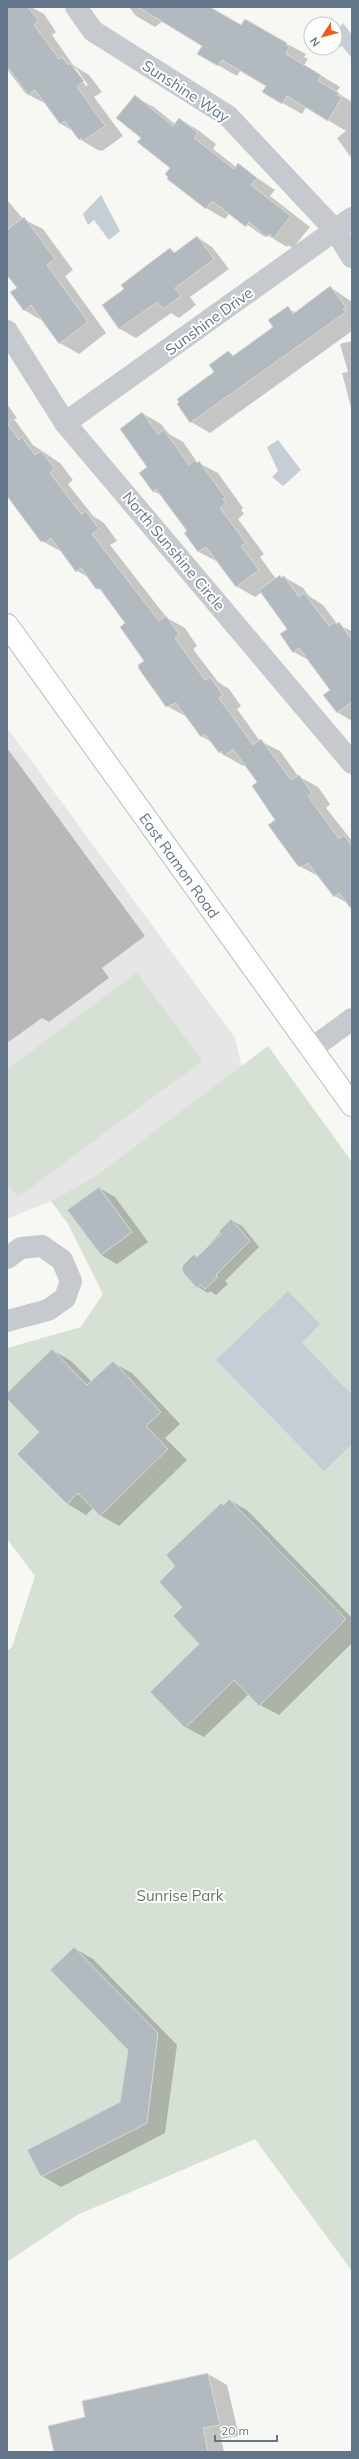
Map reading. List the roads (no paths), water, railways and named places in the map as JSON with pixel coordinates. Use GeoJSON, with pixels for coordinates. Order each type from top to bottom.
{"type":"FeatureCollection","features":[{"type":"Feature","properties":{"kind":"main road","name":"East Ramon Road"},"geometry":{"type":"LineString","coordinates":[[7,625],[352,1105]]}},
{"type":"Feature","properties":{"kind":"street","name":"Sunshine Way"},"geometry":{"type":"LineString","coordinates":[[76,7],[93,31],[228,116],[343,224],[352,257]]}},
{"type":"Feature","properties":{"kind":"street","name":"Sunshine Drive"},"geometry":{"type":"LineString","coordinates":[[65,423],[343,224]]}},
{"type":"Feature","properties":{"kind":"street","name":"North Sunshine Circle"},"geometry":{"type":"LineString","coordinates":[[7,331],[65,423],[352,762]]}},
{"type":"Feature","properties":{"kind":"street"},"geometry":{"type":"LineString","coordinates":[[311,1049],[352,1019]]}},
{"type":"Feature","properties":{"kind":"street"},"geometry":{"type":"LineString","coordinates":[[7,1258],[21,1248],[42,1246],[62,1260],[71,1281],[65,1298],[48,1310],[7,1321]]}},
{"type":"Feature","properties":{"kind":"park label","name":"Sunrise Park"},"geometry":{"type":"Point","coordinates":[180,1895]}}]}
